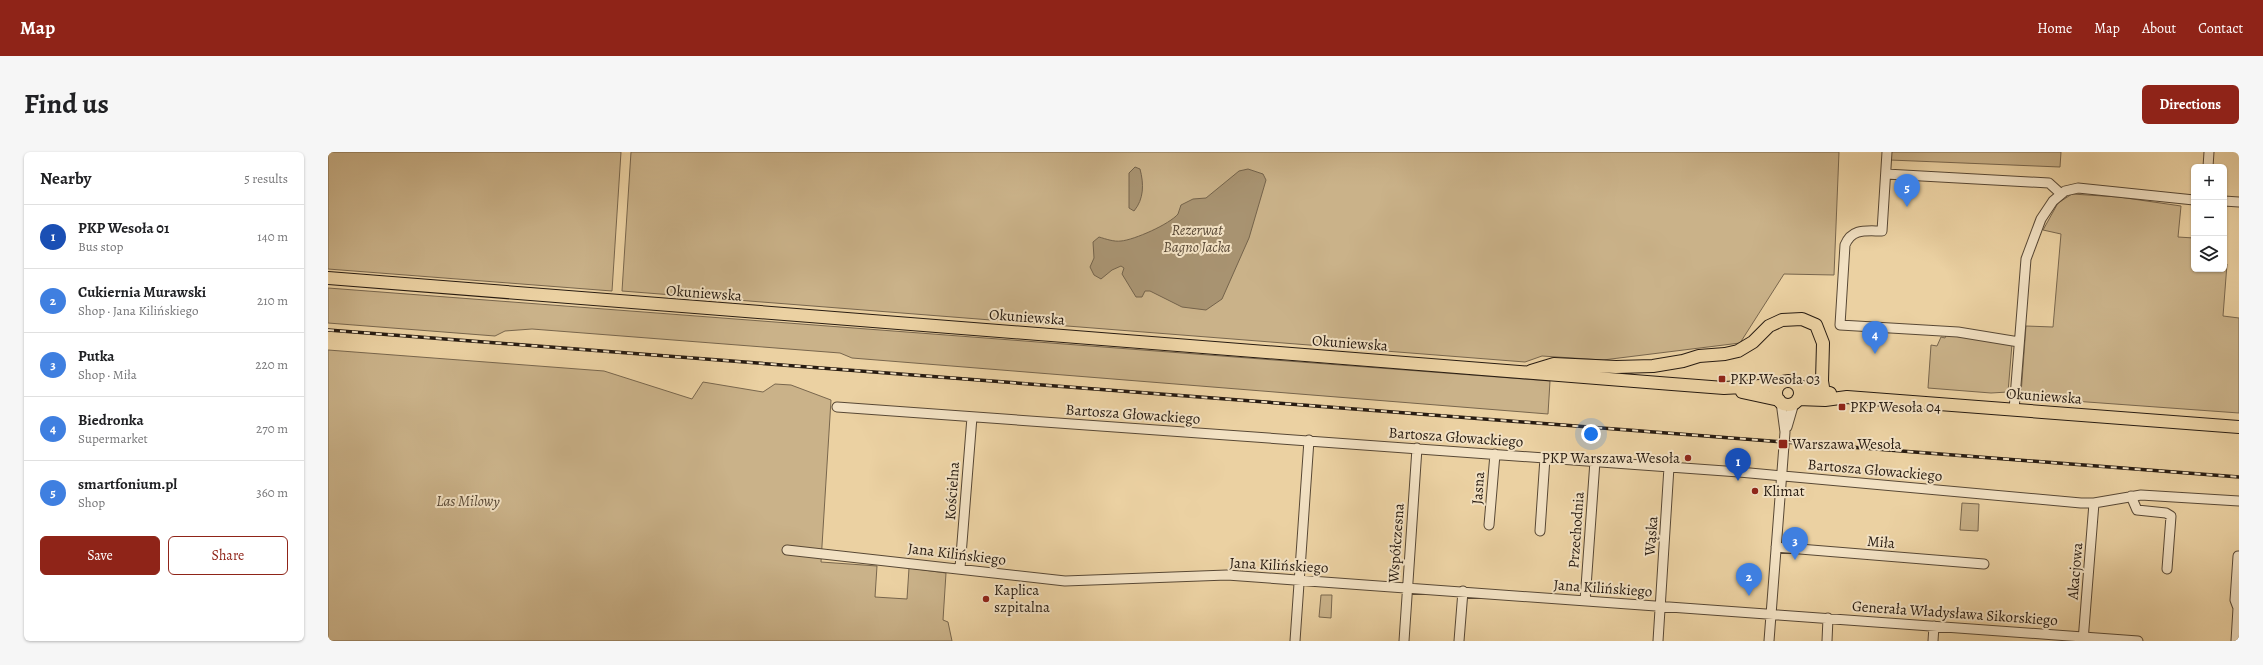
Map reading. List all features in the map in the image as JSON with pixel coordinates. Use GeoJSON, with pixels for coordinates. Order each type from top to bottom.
{"type":"FeatureCollection","features":[{"type":"Feature","properties":{"kind":"main road","name":"Okuniewska"},"geometry":{"type":"LineString","coordinates":[[328,278],[1724,388],[1779,385]]}},
{"type":"Feature","properties":{"kind":"main road"},"geometry":{"type":"LineString","coordinates":[[1528,373],[1554,364],[1616,367],[1653,366],[1683,361],[1699,356],[1729,354],[1750,344],[1774,323],[1796,318],[1812,322],[1820,335],[1823,343],[1821,362],[1825,395]]}},
{"type":"Feature","properties":{"kind":"main road"},"geometry":{"type":"LineString","coordinates":[[1787,380],[1794,382],[1798,386],[1800,392],[1796,401],[1785,404],[1780,401],[1776,394],[1779,385],[1787,380]]}},
{"type":"Feature","properties":{"kind":"main road","name":"Okuniewska"},"geometry":{"type":"LineString","coordinates":[[1798,386],[1825,395],[2239,427]]}},
{"type":"Feature","properties":{"kind":"main road","name":"Okuniewska"},"geometry":{"type":"LineString","coordinates":[[1724,388],[1780,401]]}},
{"type":"Feature","properties":{"kind":"main road","name":"Okuniewska"},"geometry":{"type":"LineString","coordinates":[[1796,401],[1825,395]]}},
{"type":"Feature","properties":{"kind":"street"},"geometry":{"type":"LineString","coordinates":[[1887,152],[1882,231],[1857,232],[1849,237],[1845,245],[1840,325],[1958,332],[2019,342]]}},
{"type":"Feature","properties":{"kind":"street"},"geometry":{"type":"LineString","coordinates":[[2208,164],[2209,152]]}},
{"type":"Feature","properties":{"kind":"street"},"geometry":{"type":"LineString","coordinates":[[1886,174],[2049,183],[2060,193]]}},
{"type":"Feature","properties":{"kind":"street"},"geometry":{"type":"LineString","coordinates":[[2014,410],[2026,259],[2041,219],[2060,193],[2073,188],[2093,188],[2191,200]]}},
{"type":"Feature","properties":{"kind":"street"},"geometry":{"type":"LineString","coordinates":[[2227,201],[2239,202]]}},
{"type":"Feature","properties":{"kind":"street"},"geometry":{"type":"LineString","coordinates":[[1769,641],[1785,432],[1780,401]]}},
{"type":"Feature","properties":{"kind":"street"},"geometry":{"type":"LineString","coordinates":[[1785,432],[1796,401]]}},
{"type":"Feature","properties":{"kind":"street","name":"Bartosza Głowackiego"},"geometry":{"type":"LineString","coordinates":[[837,407],[1595,461],[2094,503],[2131,496],[2154,495],[2239,501]]}},
{"type":"Feature","properties":{"kind":"street","name":"Kościelna"},"geometry":{"type":"LineString","coordinates":[[960,568],[972,417]]}},
{"type":"Feature","properties":{"kind":"street"},"geometry":{"type":"LineString","coordinates":[[1295,641],[1309,440]]}},
{"type":"Feature","properties":{"kind":"street","name":"Współczesna"},"geometry":{"type":"LineString","coordinates":[[1404,641],[1417,448]]}},
{"type":"Feature","properties":{"kind":"street","name":"Jasna"},"geometry":{"type":"LineString","coordinates":[[1489,525],[1495,454]]}},
{"type":"Feature","properties":{"kind":"street"},"geometry":{"type":"LineString","coordinates":[[1540,531],[1545,458]]}},
{"type":"Feature","properties":{"kind":"street","name":"Przechodnia"},"geometry":{"type":"LineString","coordinates":[[1585,601],[1595,461]]}},
{"type":"Feature","properties":{"kind":"street","name":"Wąska"},"geometry":{"type":"LineString","coordinates":[[1658,641],[1670,467]]}},
{"type":"Feature","properties":{"kind":"street"},"geometry":{"type":"LineString","coordinates":[[2131,496],[2137,510],[2166,513],[2171,516],[2167,570]]}},
{"type":"Feature","properties":{"kind":"street","name":"Akacjowa"},"geometry":{"type":"LineString","coordinates":[[2083,639],[2094,503]]}},
{"type":"Feature","properties":{"kind":"street","name":"Miła"},"geometry":{"type":"LineString","coordinates":[[1776,547],[1984,564]]}},
{"type":"Feature","properties":{"kind":"street","name":"Jana Kilińskiego"},"geometry":{"type":"LineString","coordinates":[[787,550],[960,568],[1066,581],[1227,575],[1771,614]]}},
{"type":"Feature","properties":{"kind":"street"},"geometry":{"type":"LineString","coordinates":[[2236,641],[2238,608],[2235,600],[2238,556]]}},
{"type":"Feature","properties":{"kind":"street"},"geometry":{"type":"LineString","coordinates":[[1459,641],[1463,591]]}},
{"type":"Feature","properties":{"kind":"street","name":"Generała Władysława Sikorskiego"},"geometry":{"type":"LineString","coordinates":[[1771,614],[2083,639],[2138,641]]}},
{"type":"Feature","properties":{"kind":"street"},"geometry":{"type":"LineString","coordinates":[[1827,641],[1828,618]]}},
{"type":"Feature","properties":{"kind":"street"},"geometry":{"type":"LineString","coordinates":[[1933,641],[1934,626]]}},
{"type":"Feature","properties":{"kind":"green space"},"geometry":{"type":"Polygon","coordinates":[[[328,152],[621,152],[612,291],[328,269],[328,152]]]}},
{"type":"Feature","properties":{"kind":"green space","name":"Rezerwat Bagno Jacka"},"geometry":{"type":"Polygon","coordinates":[[[631,152],[1839,152],[1834,275],[1784,274],[1740,343],[1603,360],[1542,356],[1525,362],[622,291],[631,152]]]}},
{"type":"Feature","properties":{"kind":"green space"},"geometry":{"type":"Polygon","coordinates":[[[1890,152],[2061,152],[2060,167],[1890,160],[1890,152]]]}},
{"type":"Feature","properties":{"kind":"green space"},"geometry":{"type":"Polygon","coordinates":[[[2072,194],[2119,197],[2181,206],[2178,237],[2191,238],[2191,272],[2226,272],[2223,316],[2239,318],[2239,413],[2046,399],[2021,394],[2026,326],[2053,327],[2061,234],[2043,230],[2058,203],[2072,194]]]}},
{"type":"Feature","properties":{"kind":"green space"},"geometry":{"type":"Polygon","coordinates":[[[328,288],[1550,381],[1548,414],[852,358],[840,353],[532,329],[505,331],[495,336],[328,323],[328,288]]]}},
{"type":"Feature","properties":{"kind":"green space"},"geometry":{"type":"Polygon","coordinates":[[[1946,335],[2012,344],[2008,392],[1991,393],[1928,388],[1931,345],[1937,346],[1941,337],[1945,338],[1946,335]]]}},
{"type":"Feature","properties":{"kind":"green space","name":"Las Milowy"},"geometry":{"type":"Polygon","coordinates":[[[328,350],[604,371],[692,399],[703,382],[763,392],[775,384],[791,385],[831,400],[821,562],[877,566],[875,597],[907,599],[909,568],[946,573],[943,620],[948,622],[952,641],[328,641],[328,350]]]}},
{"type":"Feature","properties":{"kind":"green space"},"geometry":{"type":"Polygon","coordinates":[[[1962,503],[1979,504],[1978,531],[1960,530],[1962,503]]]}},
{"type":"Feature","properties":{"kind":"green space"},"geometry":{"type":"Polygon","coordinates":[[[1321,595],[1332,595],[1331,618],[1319,617],[1321,595]]]}},
{"type":"Feature","properties":{"kind":"shaded area"},"geometry":{"type":"Polygon","coordinates":[[[1135,167],[1140,169],[1142,191],[1140,201],[1134,211],[1129,208],[1129,173],[1135,167]]]}},
{"type":"Feature","properties":{"kind":"shaded area"},"geometry":{"type":"Polygon","coordinates":[[[1248,169],[1263,174],[1266,180],[1249,238],[1222,299],[1206,310],[1182,307],[1150,291],[1145,291],[1142,297],[1136,297],[1122,274],[1124,268],[1121,266],[1112,270],[1101,279],[1094,275],[1090,267],[1094,258],[1093,242],[1099,237],[1113,241],[1121,241],[1134,238],[1151,231],[1174,218],[1178,214],[1181,205],[1193,199],[1206,198],[1239,171],[1248,169]]]}},
{"type":"Feature","properties":{"kind":"railway"},"geometry":{"type":"LineString","coordinates":[[328,330],[2239,477]]}},
{"type":"Feature","properties":{"kind":"place","name":"smartfonium.pl"},"geometry":{"type":"Point","coordinates":[1907,207]}},
{"type":"Feature","properties":{"kind":"place","name":"Biedronka"},"geometry":{"type":"Point","coordinates":[1875,354]}},
{"type":"Feature","properties":{"kind":"place","name":"PKP Wesoła 03"},"geometry":{"type":"Point","coordinates":[1722,379]}},
{"type":"Feature","properties":{"kind":"place","name":"PKP Wesoła 04"},"geometry":{"type":"Point","coordinates":[1842,407]}},
{"type":"Feature","properties":{"kind":"place","name":"Warszawa Wesoła"},"geometry":{"type":"Point","coordinates":[1783,444]}},
{"type":"Feature","properties":{"kind":"place","name":"PKP Warszawa Wesoła"},"geometry":{"type":"Point","coordinates":[1688,458]}},
{"type":"Feature","properties":{"kind":"place","name":"PKP Wesoła 01"},"geometry":{"type":"Point","coordinates":[1738,481]}},
{"type":"Feature","properties":{"kind":"place","name":"Klimat"},"geometry":{"type":"Point","coordinates":[1755,491]}},
{"type":"Feature","properties":{"kind":"place","name":"Putka"},"geometry":{"type":"Point","coordinates":[1795,560]}},
{"type":"Feature","properties":{"kind":"place","name":"Cukiernia Murawski"},"geometry":{"type":"Point","coordinates":[1749,596]}},
{"type":"Feature","properties":{"kind":"place","name":"Kaplica szpitalna"},"geometry":{"type":"Point","coordinates":[986,599]}}]}
